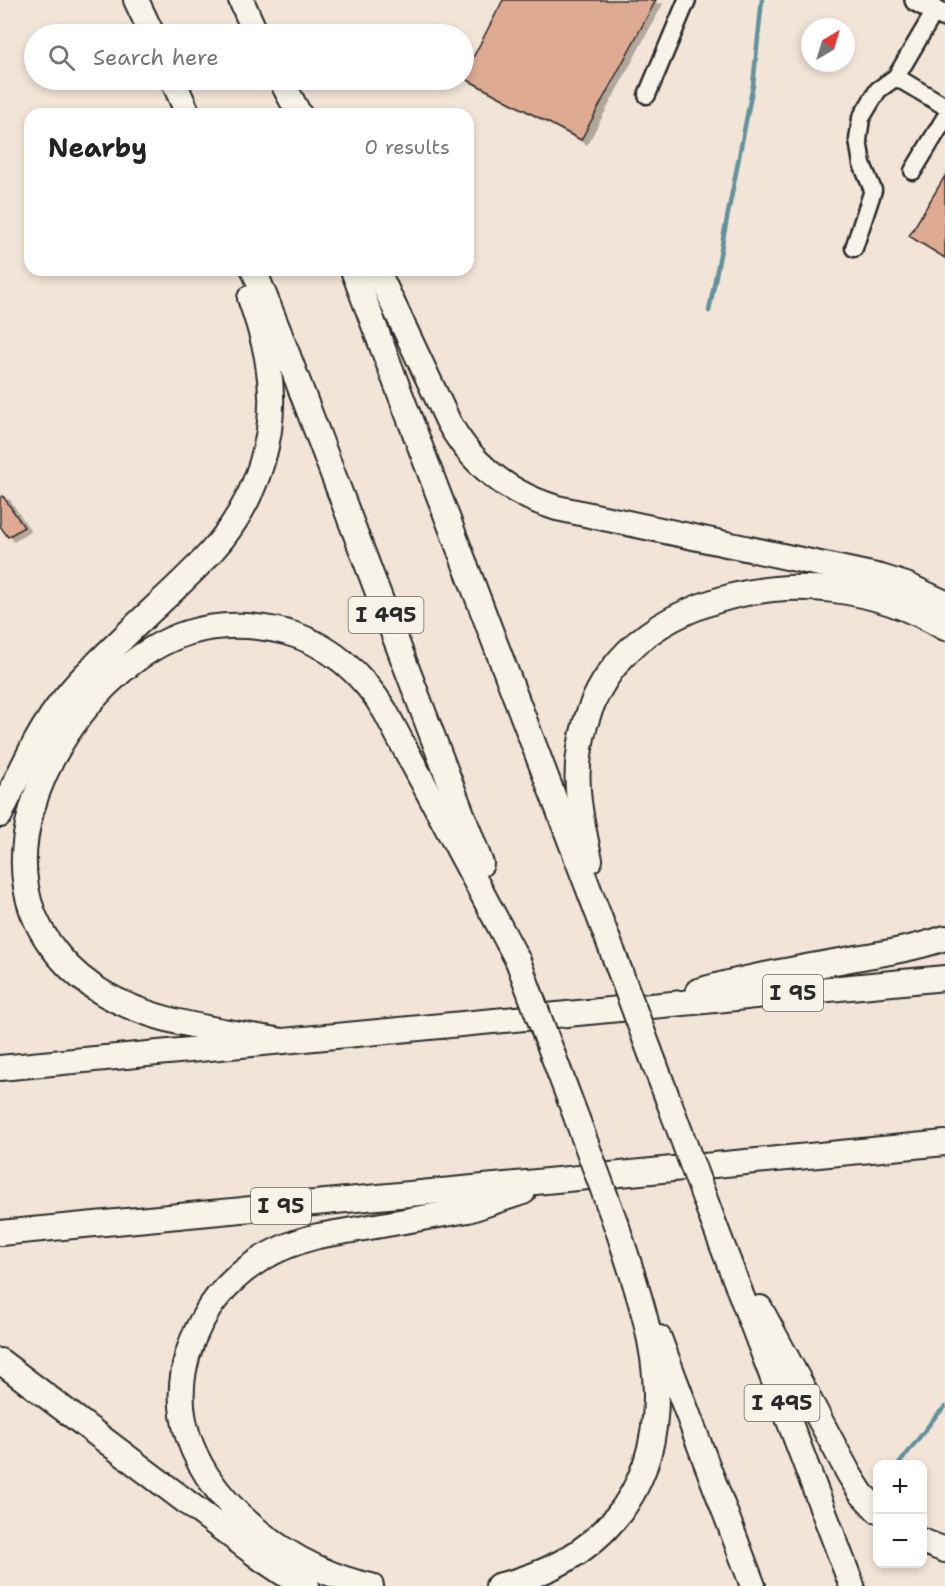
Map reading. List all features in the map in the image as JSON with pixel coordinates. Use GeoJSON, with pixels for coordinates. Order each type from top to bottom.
{"type":"FeatureCollection","features":[{"type":"Feature","properties":{"kind":"highway"},"geometry":{"type":"LineString","coordinates":[[136,0],[147,24]]}},
{"type":"Feature","properties":{"kind":"highway"},"geometry":{"type":"LineString","coordinates":[[242,2],[252,24]]}},
{"type":"Feature","properties":{"kind":"highway"},"geometry":{"type":"LineString","coordinates":[[177,90],[185,108]]}},
{"type":"Feature","properties":{"kind":"highway"},"geometry":{"type":"LineString","coordinates":[[280,90],[288,108]]}},
{"type":"Feature","properties":{"kind":"highway"},"geometry":{"type":"LineString","coordinates":[[286,90],[296,108]]}},
{"type":"Feature","properties":{"kind":"highway"},"geometry":{"type":"LineString","coordinates":[[0,815],[36,742],[61,702],[82,678],[212,551],[234,523],[252,490],[261,467],[267,441],[271,417],[271,390],[266,353],[243,276]]}},
{"type":"Feature","properties":{"kind":"highway","name":"I 495"},"geometry":{"type":"LineString","coordinates":[[256,276],[753,1586]]}},
{"type":"Feature","properties":{"kind":"highway","name":"I 495"},"geometry":{"type":"LineString","coordinates":[[355,276],[852,1586]]}},
{"type":"Feature","properties":{"kind":"highway"},"geometry":{"type":"LineString","coordinates":[[380,276],[449,423],[461,443],[483,468],[517,492],[557,508],[875,575],[906,585],[945,603]]}},
{"type":"Feature","properties":{"kind":"highway"},"geometry":{"type":"LineString","coordinates":[[612,952],[580,816],[578,762],[584,729],[597,693],[629,650],[663,625],[696,608],[738,595],[786,588],[834,590],[872,597],[909,610],[945,628]]}},
{"type":"Feature","properties":{"kind":"highway"},"geometry":{"type":"LineString","coordinates":[[282,1041],[162,1017],[104,994],[85,981],[60,957],[43,932],[28,897],[24,854],[29,825],[42,781],[63,738],[90,702],[120,672],[152,649],[185,633],[223,626],[270,628],[310,641],[339,658],[354,672],[369,687],[385,711],[518,961]]}},
{"type":"Feature","properties":{"kind":"highway"},"geometry":{"type":"LineString","coordinates":[[640,1007],[734,980],[883,953],[945,938]]}},
{"type":"Feature","properties":{"kind":"highway","name":"I 95"},"geometry":{"type":"LineString","coordinates":[[0,1068],[945,978]]}},
{"type":"Feature","properties":{"kind":"highway","name":"I 95"},"geometry":{"type":"LineString","coordinates":[[0,1233],[942,1144]]}},
{"type":"Feature","properties":{"kind":"highway"},"geometry":{"type":"LineString","coordinates":[[371,1586],[307,1563],[278,1545],[252,1526],[223,1496],[205,1472],[188,1437],[182,1408],[184,1368],[196,1330],[212,1304],[232,1281],[249,1267],[277,1250],[318,1236],[468,1210],[563,1179]]}},
{"type":"Feature","properties":{"kind":"highway"},"geometry":{"type":"LineString","coordinates":[[713,1221],[849,1474],[861,1493],[873,1506]]}},
{"type":"Feature","properties":{"kind":"highway"},"geometry":{"type":"LineString","coordinates":[[498,1586],[536,1574],[558,1564],[593,1541],[614,1522],[625,1507],[645,1464],[655,1420],[656,1392],[653,1364],[642,1305],[618,1230]]}},
{"type":"Feature","properties":{"kind":"highway"},"geometry":{"type":"LineString","coordinates":[[0,1361],[262,1559],[307,1586]]}},
{"type":"Feature","properties":{"kind":"highway"},"geometry":{"type":"LineString","coordinates":[[927,1543],[945,1550]]}},
{"type":"Feature","properties":{"kind":"main road"},"geometry":{"type":"LineString","coordinates":[[916,0],[940,14]]}},
{"type":"Feature","properties":{"kind":"lane"},"geometry":{"type":"LineString","coordinates":[[647,95],[687,0]]}},
{"type":"Feature","properties":{"kind":"lane"},"geometry":{"type":"LineString","coordinates":[[854,248],[873,190],[862,164],[858,140],[861,118],[878,90],[896,77],[940,14]]}},
{"type":"Feature","properties":{"kind":"lane"},"geometry":{"type":"LineString","coordinates":[[896,77],[945,106]]}},
{"type":"Feature","properties":{"kind":"lane"},"geometry":{"type":"LineString","coordinates":[[913,171],[945,118]]}},
{"type":"Feature","properties":{"kind":"building"},"geometry":{"type":"Polygon","coordinates":[[[503,0],[656,0],[581,140],[474,83],[474,56],[503,0]]]}},
{"type":"Feature","properties":{"kind":"building"},"geometry":{"type":"Polygon","coordinates":[[[945,176],[945,258],[909,236],[945,176]]]}},
{"type":"Feature","properties":{"kind":"building"},"geometry":{"type":"Polygon","coordinates":[[[3,496],[24,527],[8,537],[0,526],[0,498],[3,496]]]}},
{"type":"Feature","properties":{"kind":"waterway"},"geometry":{"type":"LineString","coordinates":[[709,311],[753,85],[762,0]]}},
{"type":"Feature","properties":{"kind":"waterway"},"geometry":{"type":"LineString","coordinates":[[902,1460],[945,1407]]}}]}
